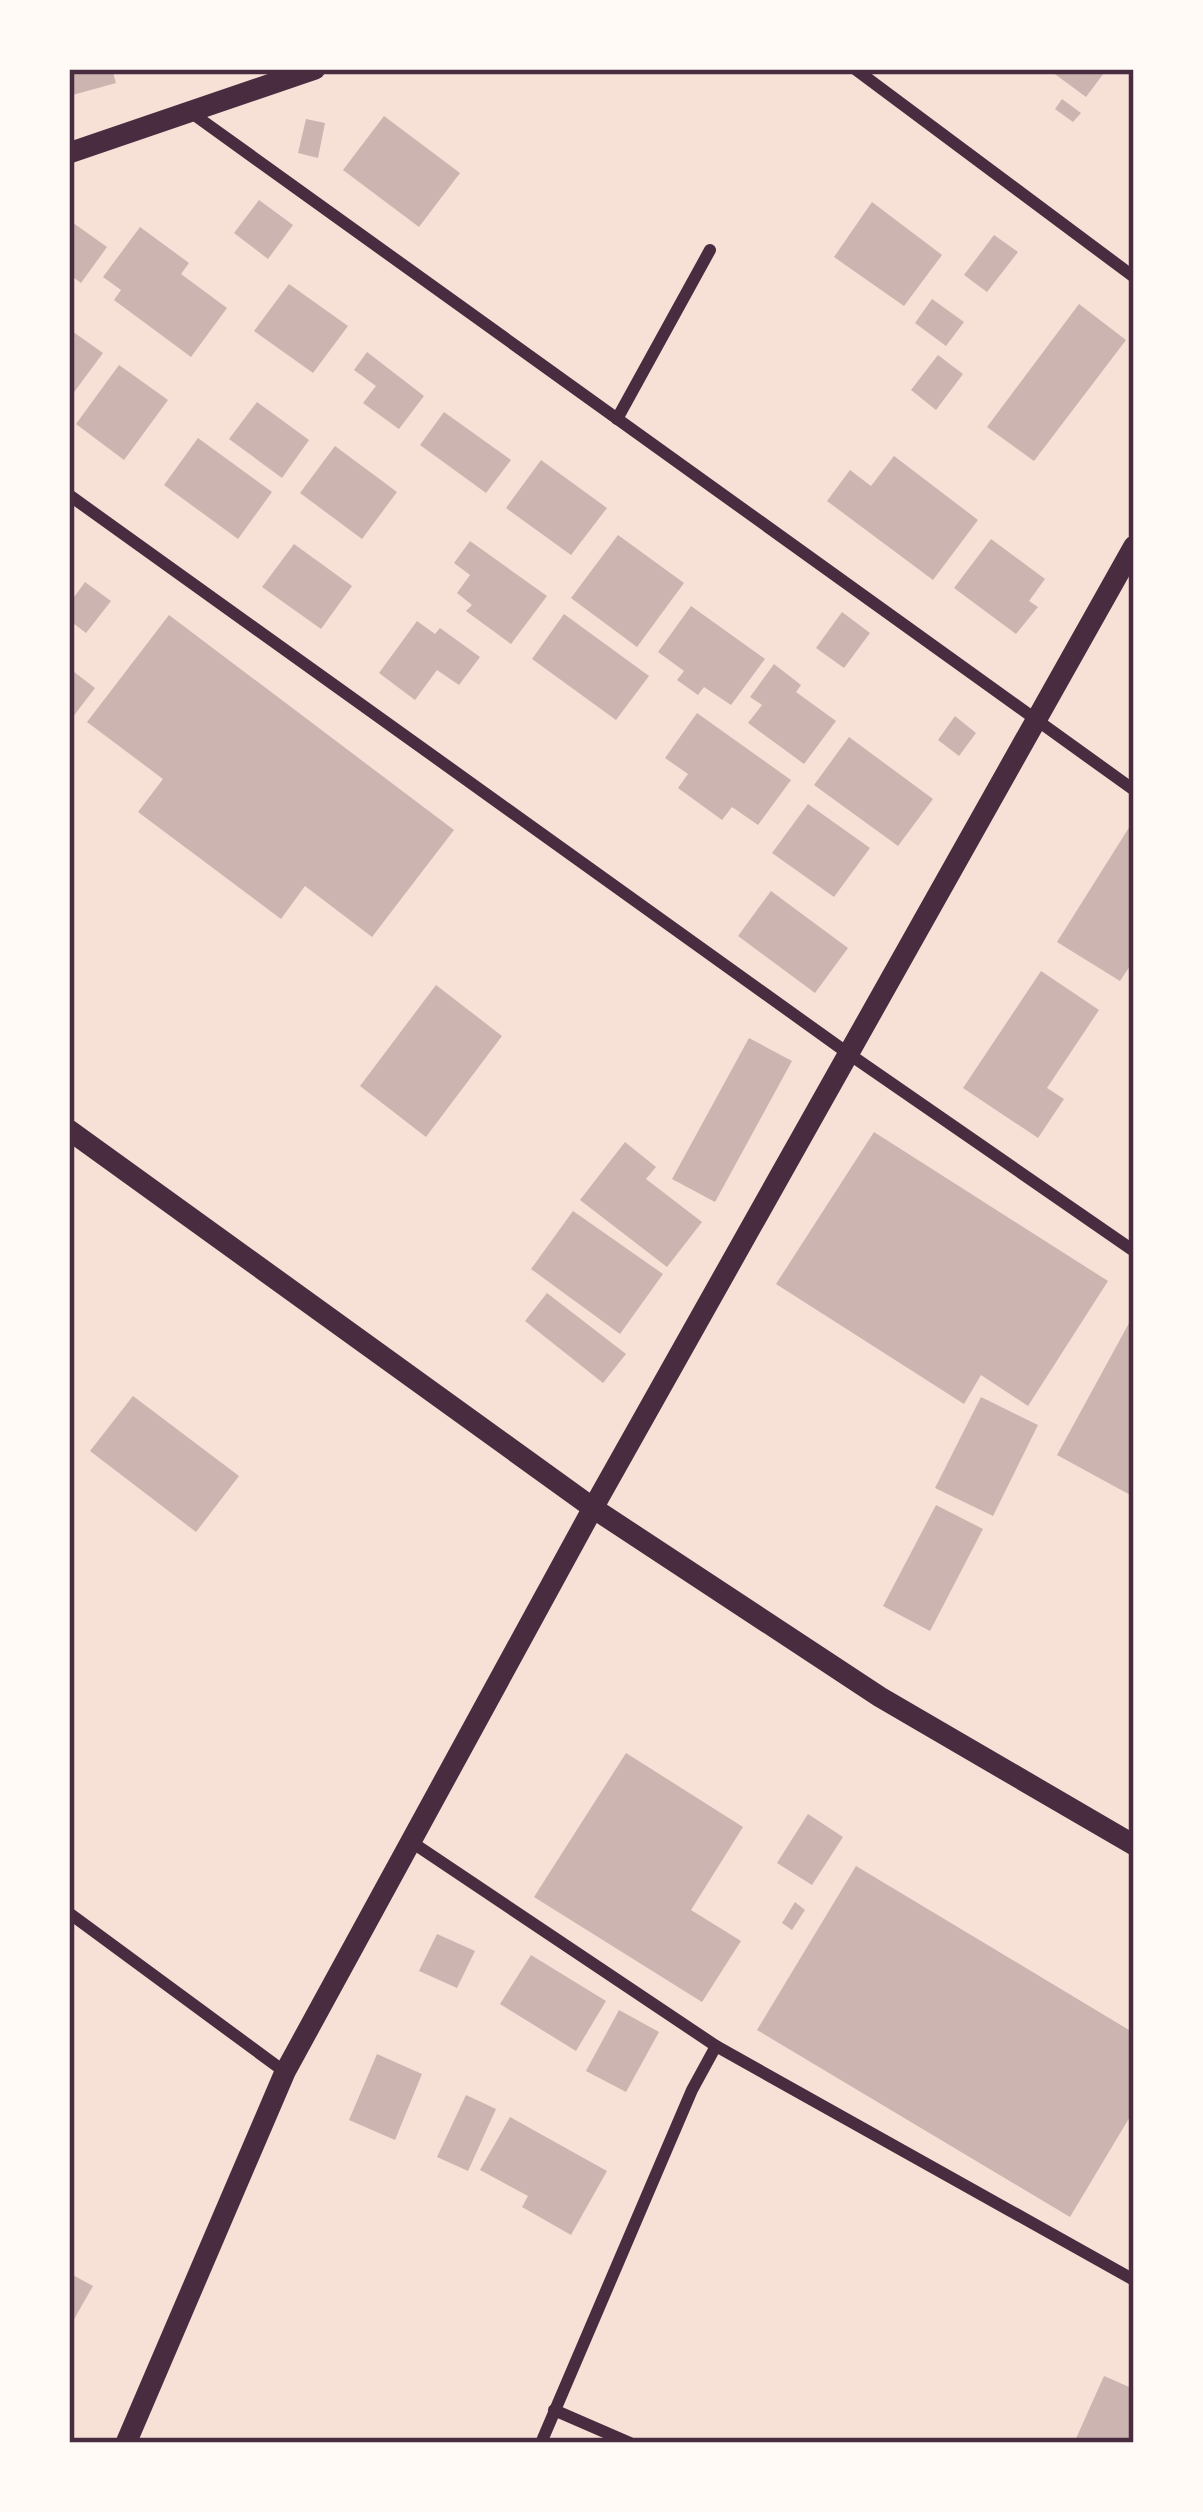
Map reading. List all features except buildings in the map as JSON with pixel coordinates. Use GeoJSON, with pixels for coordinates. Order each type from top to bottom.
{"type":"FeatureCollection","features":[{"type":"Feature","properties":{"kind":"street"},"geometry":{"type":"LineString","coordinates":[[69,153],[315,69]]}},
{"type":"Feature","properties":{"kind":"street"},"geometry":{"type":"LineString","coordinates":[[855,69],[1134,277]]}},
{"type":"Feature","properties":{"kind":"street"},"geometry":{"type":"LineString","coordinates":[[193,114],[1134,790]]}},
{"type":"Feature","properties":{"kind":"street"},"geometry":{"type":"LineString","coordinates":[[617,419],[710,250]]}},
{"type":"Feature","properties":{"kind":"street"},"geometry":{"type":"LineString","coordinates":[[69,494],[849,1054],[1134,1251]]}},
{"type":"Feature","properties":{"kind":"street"},"geometry":{"type":"LineString","coordinates":[[126,2443],[285,2072],[593,1508],[1134,546]]}},
{"type":"Feature","properties":{"kind":"street"},"geometry":{"type":"LineString","coordinates":[[69,1130],[593,1508],[880,1697],[1134,1845]]}},
{"type":"Feature","properties":{"kind":"street"},"geometry":{"type":"LineString","coordinates":[[410,1841],[716,2046],[1134,2280]]}},
{"type":"Feature","properties":{"kind":"street"},"geometry":{"type":"LineString","coordinates":[[69,1913],[285,2072]]}},
{"type":"Feature","properties":{"kind":"street"},"geometry":{"type":"LineString","coordinates":[[541,2443],[692,2090],[716,2046]]}},
{"type":"Feature","properties":{"kind":"street"},"geometry":{"type":"LineString","coordinates":[[554,2410],[630,2443]]}}]}
